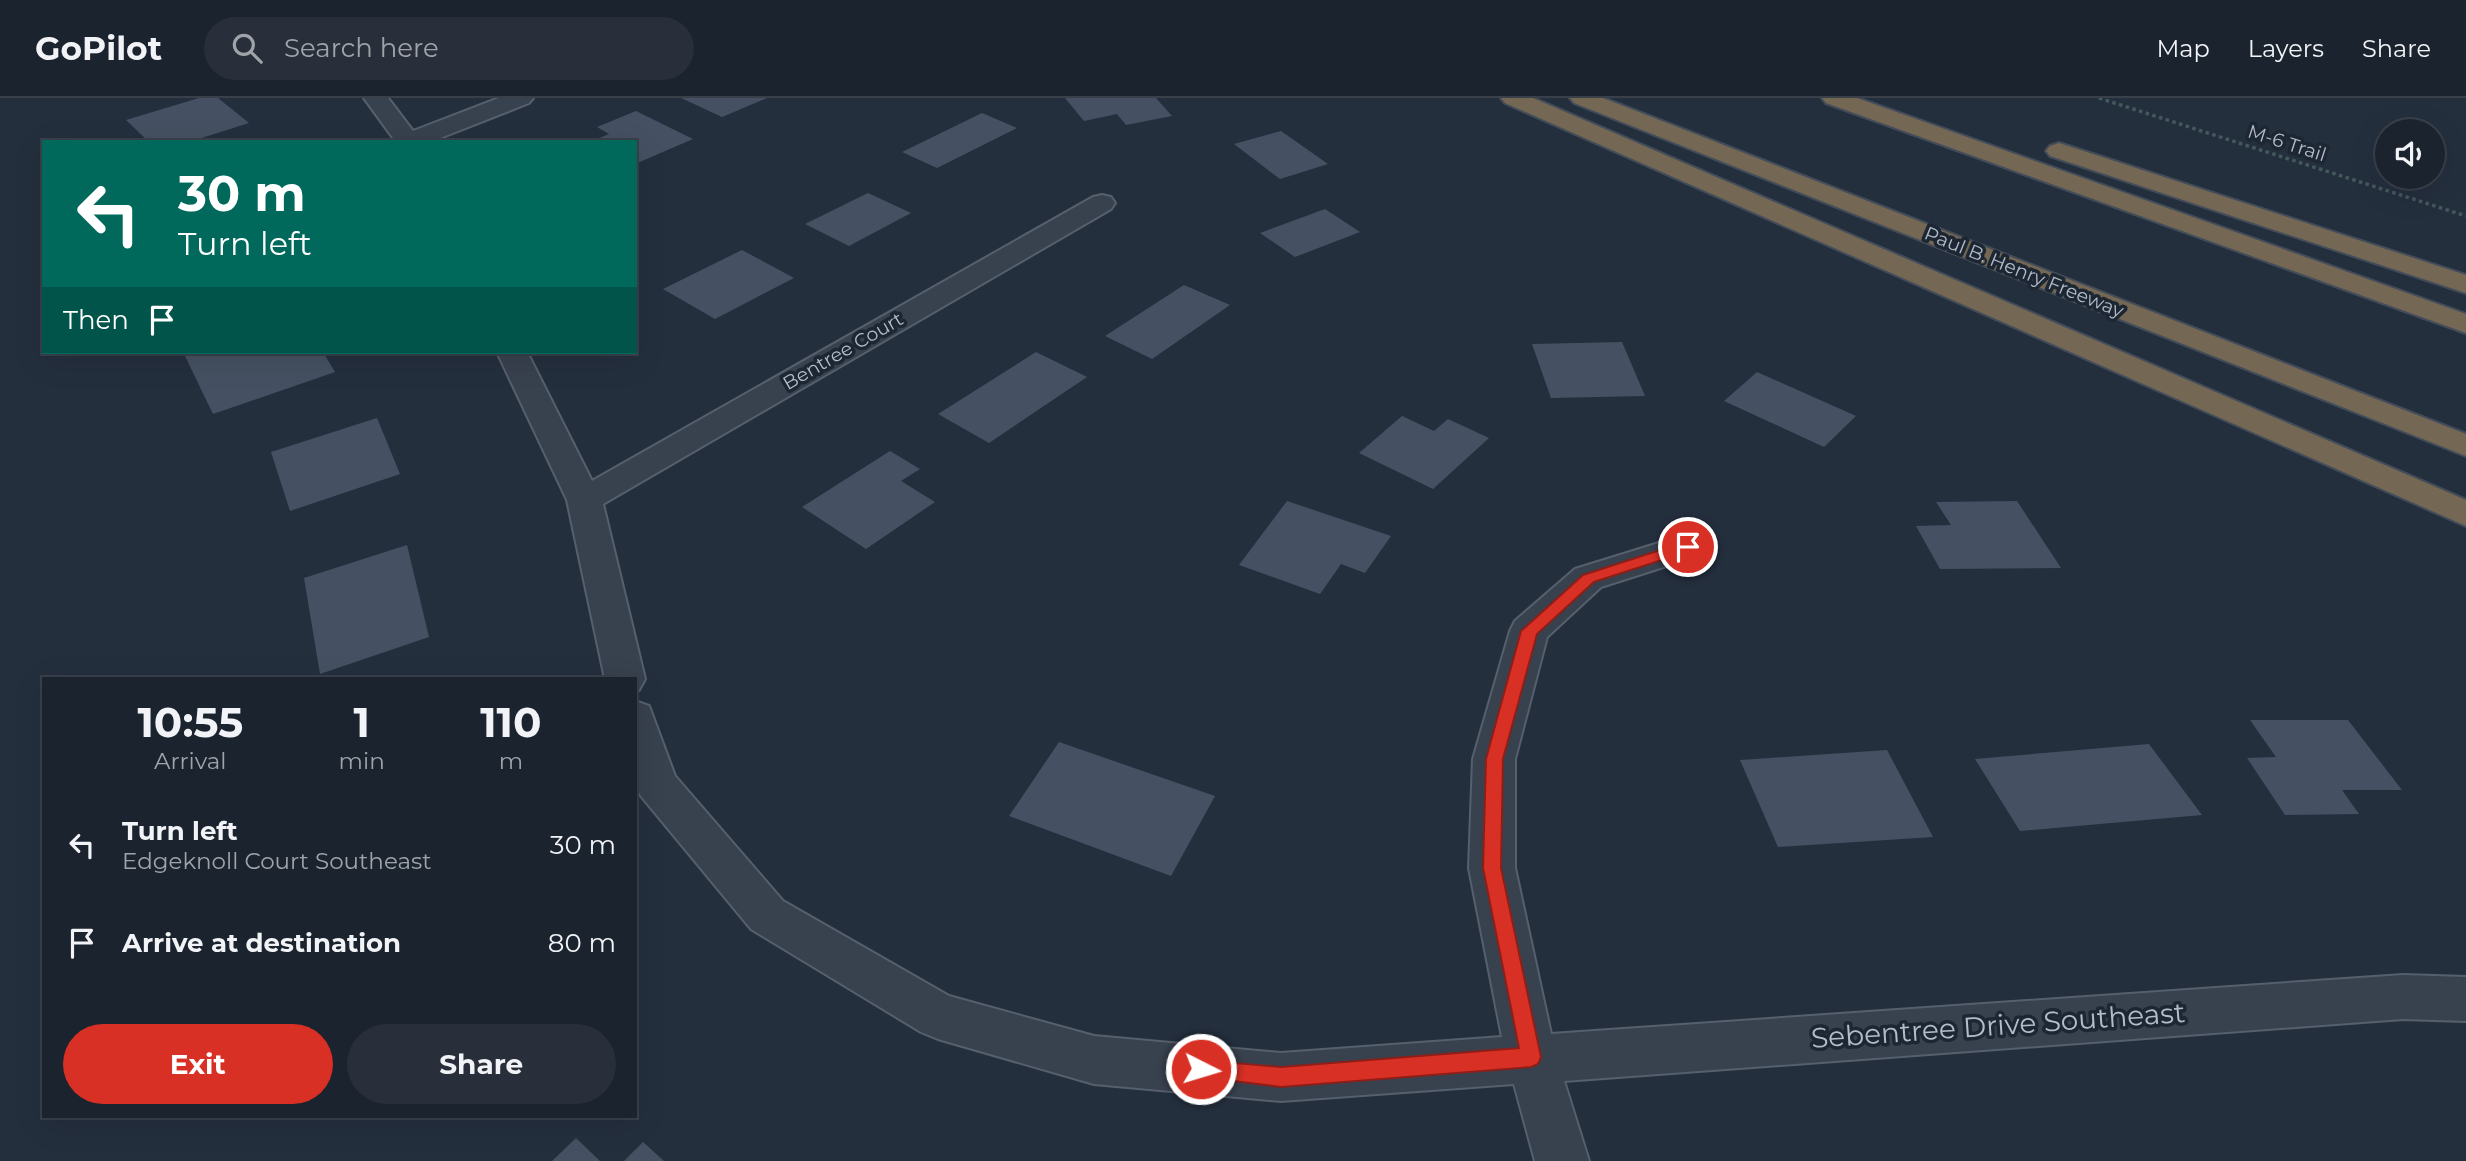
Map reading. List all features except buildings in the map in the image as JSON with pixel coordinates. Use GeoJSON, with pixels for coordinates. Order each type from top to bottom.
{"type":"FeatureCollection","features":[{"type":"Feature","properties":{"kind":"highway"},"geometry":{"type":"LineString","coordinates":[[1513,98],[2466,514]]}},
{"type":"Feature","properties":{"kind":"highway","name":"Paul B. Henry Freeway"},"geometry":{"type":"LineString","coordinates":[[1582,98],[2466,446]]}},
{"type":"Feature","properties":{"kind":"highway"},"geometry":{"type":"LineString","coordinates":[[1834,98],[2466,324]]}},
{"type":"Feature","properties":{"kind":"highway"},"geometry":{"type":"LineString","coordinates":[[1899,98],[2466,284]]}},
{"type":"Feature","properties":{"kind":"street"},"geometry":{"type":"LineString","coordinates":[[376,98],[408,140]]}},
{"type":"Feature","properties":{"kind":"street"},"geometry":{"type":"LineString","coordinates":[[412,140],[521,98]]}},
{"type":"Feature","properties":{"kind":"street","name":"Bentree Court"},"geometry":{"type":"LineString","coordinates":[[584,500],[1102,203]]}},
{"type":"Feature","properties":{"kind":"street"},"geometry":{"type":"LineString","coordinates":[[513,354],[584,500],[625,677]]}},
{"type":"Feature","properties":{"kind":"street"},"geometry":{"type":"LineString","coordinates":[[1562,1161],[1531,1057],[1492,868],[1494,759],[1529,631],[1588,578],[1688,547]]}},
{"type":"Feature","properties":{"kind":"street","name":"Sebentree Drive Southeast"},"geometry":{"type":"LineString","coordinates":[[637,723],[656,784],[767,915],[938,1016],[1094,1060],[1281,1077],[1531,1057],[2403,997],[2466,999]]}},
{"type":"Feature","properties":{"kind":"path","name":"M-6 Trail"},"geometry":{"type":"LineString","coordinates":[[2099,98],[2466,216]]}},
{"type":"Feature","properties":{"kind":"route"},"geometry":{"type":"LineString","coordinates":[[1201,1069],[1281,1077],[1531,1057],[1492,868],[1494,759],[1529,631],[1588,578],[1688,547]]}}]}
